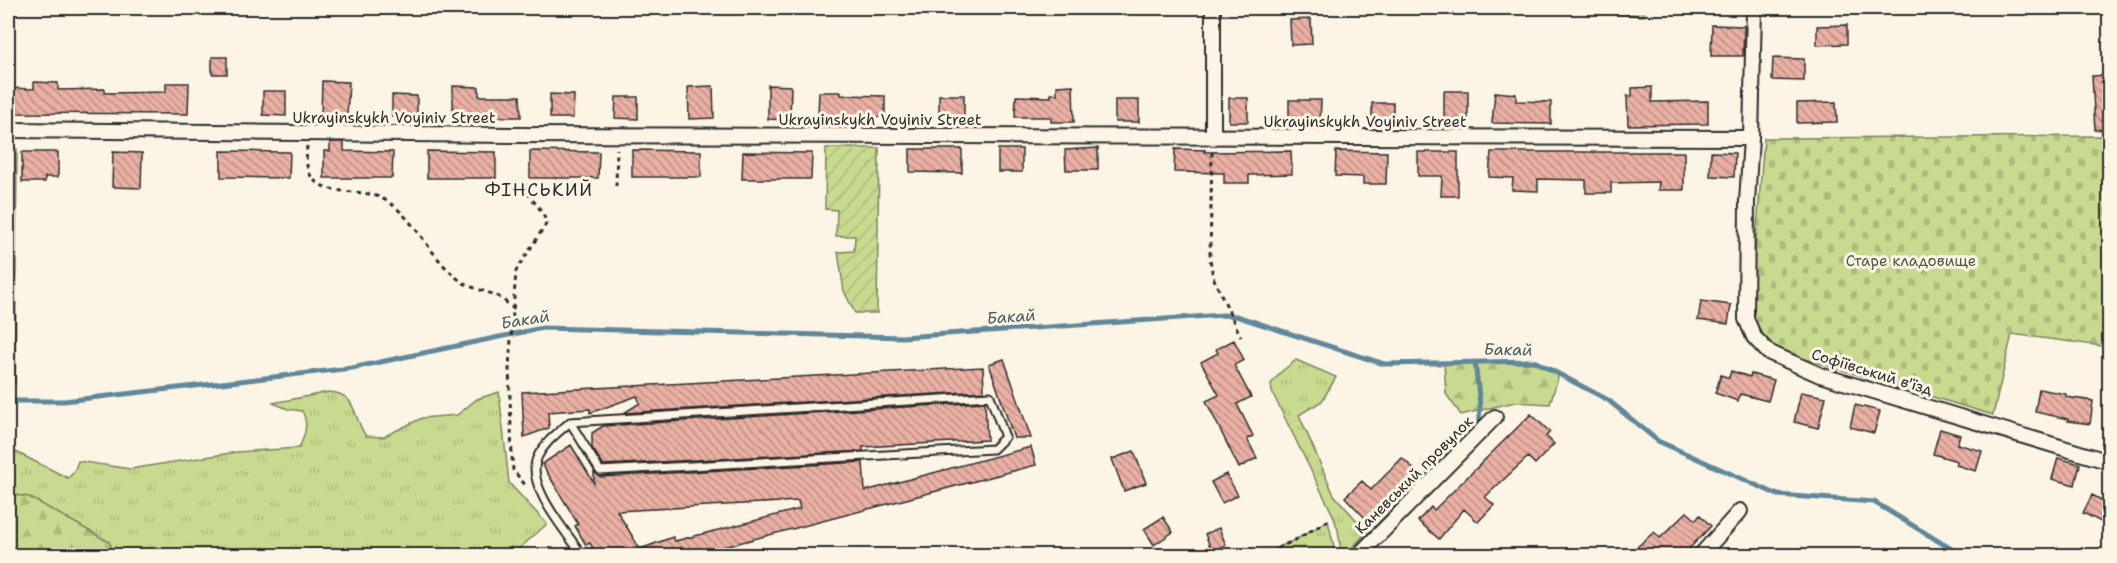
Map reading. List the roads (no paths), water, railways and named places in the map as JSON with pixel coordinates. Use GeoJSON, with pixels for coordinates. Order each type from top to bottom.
{"type":"FeatureCollection","features":[{"type":"Feature","properties":{"kind":"street"},"geometry":{"type":"LineString","coordinates":[[1213,8],[1213,138]]}},
{"type":"Feature","properties":{"kind":"street","name":"Софіївський в'їзд"},"geometry":{"type":"LineString","coordinates":[[1754,8],[1752,138],[1747,202],[1746,319],[1754,337],[1768,352],[1820,375],[2109,462]]}},
{"type":"Feature","properties":{"kind":"street","name":"Ukrayinskykh Voyiniv Street"},"geometry":{"type":"LineString","coordinates":[[8,130],[617,136],[1752,138]]}},
{"type":"Feature","properties":{"kind":"street","name":"Каневський провулок"},"geometry":{"type":"LineString","coordinates":[[1358,555],[1495,417]]}},
{"type":"Feature","properties":{"kind":"street"},"geometry":{"type":"LineString","coordinates":[[1700,555],[1740,511]]}},
{"type":"Feature","properties":{"kind":"lane"},"geometry":{"type":"LineString","coordinates":[[570,422],[600,471],[993,449],[1005,437],[990,396],[570,422],[537,456],[534,467],[536,479],[546,503],[583,555]]}},
{"type":"Feature","properties":{"kind":"waterway","name":"Бакай"},"geometry":{"type":"LineString","coordinates":[[8,401],[64,401],[352,368],[542,328],[903,337],[1223,315],[1236,316],[1384,364],[1534,361],[1608,400],[1658,441],[1778,495],[1874,502],[1963,556]]}},
{"type":"Feature","properties":{"kind":"waterway"},"geometry":{"type":"LineString","coordinates":[[1348,556],[1479,423],[1480,405],[1475,362]]}},
{"type":"Feature","properties":{"kind":"district","name":"ФІНСЬКИЙ"},"geometry":{"type":"Point","coordinates":[539,190]}},
{"type":"Feature","properties":{"kind":"park label","name":"Старе кладовище"},"geometry":{"type":"Point","coordinates":[1911,261]}}]}
